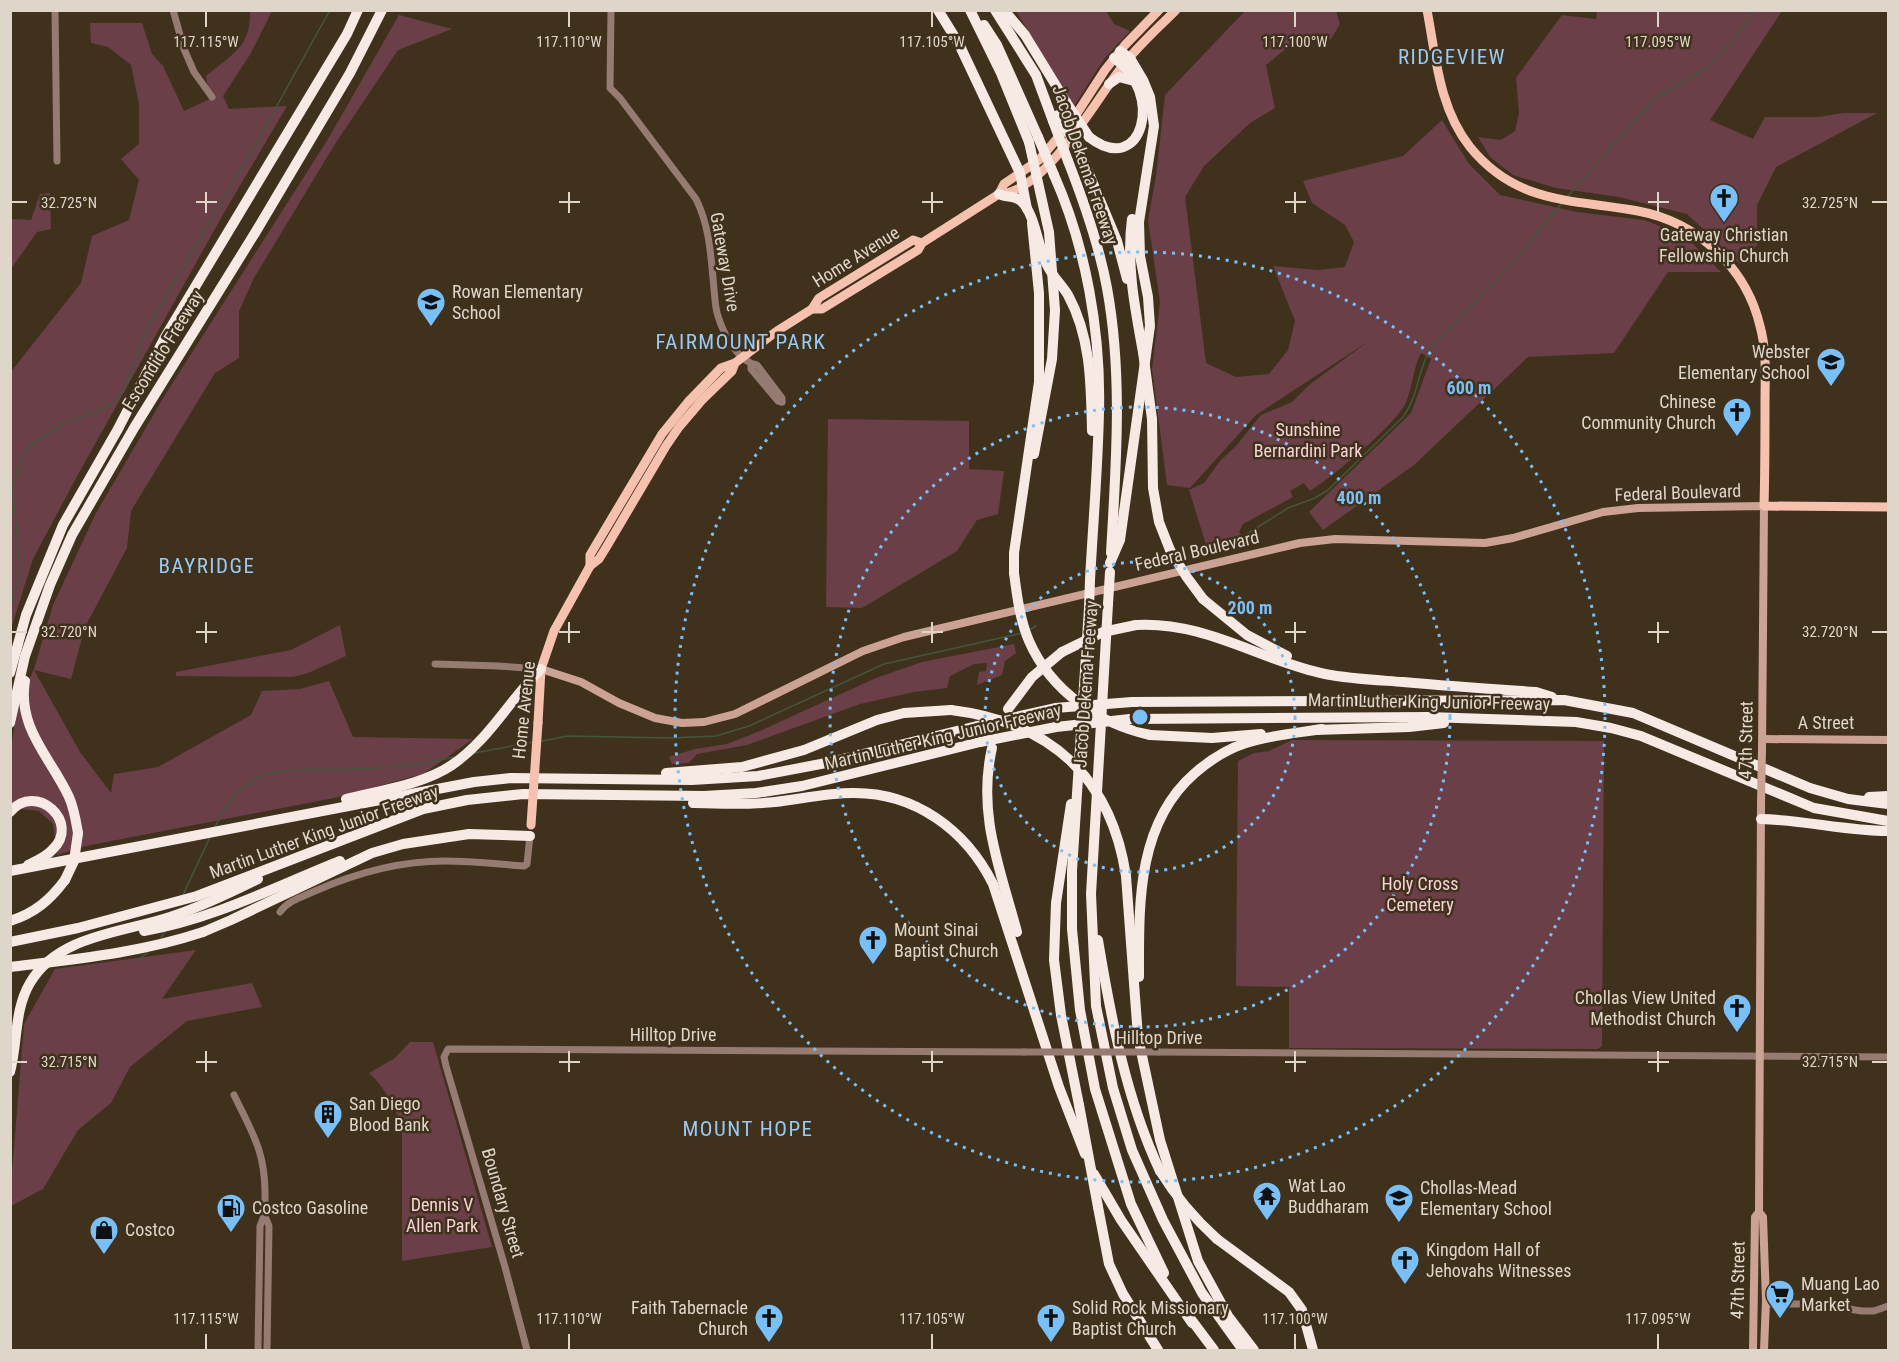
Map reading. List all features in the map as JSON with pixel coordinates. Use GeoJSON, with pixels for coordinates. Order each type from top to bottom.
{"type":"FeatureCollection","features":[{"type":"Feature","properties":{"kind":"highway","name":"Escondido Freeway"},"geometry":{"type":"LineString","coordinates":[[10,673],[63,525],[118,429],[165,337],[347,34],[358,10]]}},
{"type":"Feature","properties":{"kind":"highway","name":"Escondido Freeway"},"geometry":{"type":"LineString","coordinates":[[10,723],[32,616],[50,585],[77,525],[321,123],[355,65],[382,10]]}},
{"type":"Feature","properties":{"kind":"highway"},"geometry":{"type":"LineString","coordinates":[[938,10],[959,44],[1020,173],[1028,211],[1047,265],[1068,295],[1082,325],[1088,350],[1094,506]]}},
{"type":"Feature","properties":{"kind":"highway"},"geometry":{"type":"LineString","coordinates":[[971,10],[1034,139],[1049,231],[1054,310],[1052,359],[1017,537]]}},
{"type":"Feature","properties":{"kind":"highway","name":"Jacob Dekema Freeway"},"geometry":{"type":"LineString","coordinates":[[995,10],[1036,75],[1056,118],[1068,161],[1089,216],[1107,287],[1114,337],[1117,387],[1116,468],[1091,894],[1096,1006],[1113,1088],[1132,1150],[1163,1220],[1202,1293],[1243,1350]]}},
{"type":"Feature","properties":{"kind":"highway"},"geometry":{"type":"LineString","coordinates":[[1004,10],[1024,35],[1089,137],[1107,147],[1119,148],[1128,144],[1141,130],[1144,107],[1141,95],[1122,58]]}},
{"type":"Feature","properties":{"kind":"highway"},"geometry":{"type":"LineString","coordinates":[[1110,568],[1120,540],[1148,344],[1149,308],[1138,229],[1154,126],[1150,97],[1122,58]]}},
{"type":"Feature","properties":{"kind":"highway"},"geometry":{"type":"LineString","coordinates":[[1109,84],[1119,77],[1134,81]]}},
{"type":"Feature","properties":{"kind":"highway"},"geometry":{"type":"LineString","coordinates":[[1056,118],[1078,150],[1117,241],[1136,311]]}},
{"type":"Feature","properties":{"kind":"highway","name":"Jacob Dekema Freeway"},"geometry":{"type":"LineString","coordinates":[[1034,139],[1068,207],[1080,250],[1096,338],[1100,409],[1072,871],[1072,929],[1080,1010],[1095,1089],[1131,1204],[1167,1279],[1192,1323],[1214,1350]]}},
{"type":"Feature","properties":{"kind":"highway"},"geometry":{"type":"LineString","coordinates":[[1151,146],[1134,205],[1130,258],[1152,419],[1153,488],[1159,522],[1170,550],[1203,599],[1247,635],[1279,653],[1362,679]]}},
{"type":"Feature","properties":{"kind":"highway"},"geometry":{"type":"LineString","coordinates":[[999,194],[1020,200],[1028,211]]}},
{"type":"Feature","properties":{"kind":"highway"},"geometry":{"type":"LineString","coordinates":[[1032,223],[1039,293],[1039,382],[1014,573],[1020,615],[1028,640],[1051,676],[1094,714],[1128,729],[1150,735],[1212,738],[1322,729],[1409,727],[1474,720]]}},
{"type":"Feature","properties":{"kind":"highway"},"geometry":{"type":"LineString","coordinates":[[10,658],[32,616]]}},
{"type":"Feature","properties":{"kind":"highway"},"geometry":{"type":"LineString","coordinates":[[13,920],[41,908],[65,880],[74,861],[78,833],[69,798],[37,745],[27,722],[23,693],[32,616]]}},
{"type":"Feature","properties":{"kind":"highway"},"geometry":{"type":"LineString","coordinates":[[1008,709],[1032,677],[1062,652],[1089,637],[1136,625],[1168,625],[1189,628],[1312,670],[1362,679],[1536,692],[1564,700]]}},
{"type":"Feature","properties":{"kind":"highway"},"geometry":{"type":"LineString","coordinates":[[258,822],[434,775],[452,765],[477,744],[542,669]]}},
{"type":"Feature","properties":{"kind":"highway","name":"Martin Luther King Junior Freeway"},"geometry":{"type":"LineString","coordinates":[[16,871],[258,822],[483,781],[511,778],[713,779],[758,777],[1055,708],[1132,702],[1564,700],[1633,713],[1810,788],[1848,799],[1888,804]]}},
{"type":"Feature","properties":{"kind":"highway"},"geometry":{"type":"LineString","coordinates":[[636,778],[670,772],[742,768],[804,750],[877,720],[904,713],[951,710],[993,718],[1017,727],[1043,740],[1076,765],[1106,806],[1126,876],[1139,1045],[1160,1140],[1198,1261],[1228,1316],[1254,1350]]}},
{"type":"Feature","properties":{"kind":"highway","name":"Martin Luther King Junior Freeway"},"geometry":{"type":"LineString","coordinates":[[14,941],[78,928],[168,905],[434,806],[494,796],[552,794],[704,796],[756,793],[802,786],[980,742],[1056,727],[1130,719],[1428,717],[1474,720],[1554,720],[1611,728],[1641,736],[1814,808],[1888,821]]}},
{"type":"Feature","properties":{"kind":"highway"},"geometry":{"type":"LineString","coordinates":[[1136,1016],[1139,993],[1140,916],[1146,860],[1152,837],[1169,803],[1190,777],[1229,749],[1264,738],[1322,729]]}},
{"type":"Feature","properties":{"kind":"highway"},"geometry":{"type":"LineString","coordinates":[[992,748],[986,789],[988,819],[1042,1031]]}},
{"type":"Feature","properties":{"kind":"highway"},"geometry":{"type":"LineString","coordinates":[[1076,789],[1069,810],[1056,903],[1055,977],[1109,1264],[1123,1294],[1158,1350]]}},
{"type":"Feature","properties":{"kind":"highway"},"geometry":{"type":"LineString","coordinates":[[552,794],[637,802],[727,804],[761,803],[852,793],[891,797],[926,811],[962,837],[989,874],[1002,906],[1062,1096],[1097,1182],[1192,1323]]}},
{"type":"Feature","properties":{"kind":"highway"},"geometry":{"type":"LineString","coordinates":[[1848,799],[1888,796]]}},
{"type":"Feature","properties":{"kind":"highway"},"geometry":{"type":"LineString","coordinates":[[10,812],[21,804],[36,801],[52,808],[58,814],[61,822],[60,838],[53,850],[16,871]]}},
{"type":"Feature","properties":{"kind":"highway"},"geometry":{"type":"LineString","coordinates":[[1761,819],[1888,831]]}},
{"type":"Feature","properties":{"kind":"highway"},"geometry":{"type":"LineString","coordinates":[[157,925],[183,923],[225,909],[346,859],[403,844],[435,837],[531,830]]}},
{"type":"Feature","properties":{"kind":"highway"},"geometry":{"type":"LineString","coordinates":[[10,1072],[22,998],[39,969],[62,950],[105,936],[128,934],[157,925],[221,898],[317,850]]}},
{"type":"Feature","properties":{"kind":"highway"},"geometry":{"type":"LineString","coordinates":[[10,966],[132,952],[159,946],[231,920],[372,853]]}},
{"type":"Feature","properties":{"kind":"highway"},"geometry":{"type":"LineString","coordinates":[[1091,894],[1109,1006],[1136,1106],[1149,1147],[1160,1171],[1174,1195],[1193,1218],[1217,1239],[1289,1292],[1302,1310],[1313,1350]]}},
{"type":"Feature","properties":{"kind":"main road","name":"Home Avenue"},"geometry":{"type":"LineString","coordinates":[[999,194],[1004,184],[1038,160],[1072,121],[1159,10]]}},
{"type":"Feature","properties":{"kind":"main road","name":"Home Avenue"},"geometry":{"type":"LineString","coordinates":[[531,830],[542,669],[555,631],[590,566],[590,555],[666,428],[722,368],[738,361],[777,331],[812,309],[822,309],[918,250],[921,243],[999,194],[1008,193],[1034,178],[1079,129],[1109,84],[1122,58],[1176,10]]}},
{"type":"Feature","properties":{"kind":"main road","name":"47th Street"},"geometry":{"type":"LineString","coordinates":[[1427,10],[1440,82],[1454,122],[1469,147],[1480,158],[1503,177],[1539,195],[1554,200],[1653,215],[1681,226],[1709,243],[1723,256],[1746,288],[1755,308],[1765,347],[1760,1056],[1760,1212],[1763,1217],[1766,1304],[1764,1350]]}},
{"type":"Feature","properties":{"kind":"main road","name":"Federal Boulevard"},"geometry":{"type":"LineString","coordinates":[[542,669],[581,682],[619,703],[655,718],[682,723],[704,722],[735,714],[863,651],[904,637],[1300,543],[1335,538],[1478,543],[1513,538],[1604,512],[1638,508],[1888,507]]}},
{"type":"Feature","properties":{"kind":"main road","name":"A Street"},"geometry":{"type":"LineString","coordinates":[[1762,744],[1888,740]]}},
{"type":"Feature","properties":{"kind":"main road","name":"47th Street"},"geometry":{"type":"LineString","coordinates":[[1754,1350],[1755,1217],[1760,1212]]}},
{"type":"Feature","properties":{"kind":"street"},"geometry":{"type":"LineString","coordinates":[[55,10],[57,161]]}},
{"type":"Feature","properties":{"kind":"street"},"geometry":{"type":"LineString","coordinates":[[174,10],[184,49],[194,72],[212,97]]}},
{"type":"Feature","properties":{"kind":"street","name":"Gateway Drive"},"geometry":{"type":"LineString","coordinates":[[611,10],[610,88],[696,199],[703,212],[708,232],[717,315],[738,361]]}},
{"type":"Feature","properties":{"kind":"street"},"geometry":{"type":"LineString","coordinates":[[738,361],[757,365],[782,398],[782,402],[778,401],[751,369],[751,364]]}},
{"type":"Feature","properties":{"kind":"street"},"geometry":{"type":"LineString","coordinates":[[435,664],[542,669]]}},
{"type":"Feature","properties":{"kind":"street","name":"Home Avenue"},"geometry":{"type":"LineString","coordinates":[[280,912],[286,904],[324,886],[370,870],[445,861],[524,866],[527,864],[531,830]]}},
{"type":"Feature","properties":{"kind":"street","name":"Hilltop Drive"},"geometry":{"type":"LineString","coordinates":[[446,1066],[445,1052],[452,1049],[1888,1057]]}},
{"type":"Feature","properties":{"kind":"street","name":"Boundary Street"},"geometry":{"type":"LineString","coordinates":[[446,1066],[506,1266],[527,1350]]}},
{"type":"Feature","properties":{"kind":"street"},"geometry":{"type":"LineString","coordinates":[[234,1095],[260,1148],[265,1173],[265,1216],[269,1226],[267,1350]]}},
{"type":"Feature","properties":{"kind":"street"},"geometry":{"type":"LineString","coordinates":[[258,1350],[260,1226],[265,1216]]}},
{"type":"Feature","properties":{"kind":"street"},"geometry":{"type":"LineString","coordinates":[[1766,1304],[1815,1304],[1862,1311],[1874,1311],[1888,1306]]}},
{"type":"Feature","properties":{"kind":"green space"},"geometry":{"type":"Polygon","coordinates":[[[250,11],[272,11],[251,53],[223,96],[229,109],[287,106],[225,211],[33,559],[12,626],[10,625],[10,373],[81,283],[92,236],[129,220],[139,180],[121,159],[139,144],[139,104],[131,65],[108,47],[91,43],[90,23],[142,23],[152,54],[163,66],[184,111],[210,99],[206,76],[232,55],[243,42],[247,33],[250,11]]]}},
{"type":"Feature","properties":{"kind":"green space"},"geometry":{"type":"Polygon","coordinates":[[[1016,11],[1106,11],[1114,24],[1130,31],[1104,59],[1074,106],[1016,11]]]}},
{"type":"Feature","properties":{"kind":"green space","name":"Sunshine Bernardini Park"},"geometry":{"type":"Polygon","coordinates":[[[1245,11],[1336,11],[1340,24],[1331,39],[1314,42],[1295,41],[1266,65],[1275,108],[1250,123],[1204,166],[1185,197],[1206,363],[1236,377],[1269,374],[1288,350],[1295,321],[1273,266],[1318,270],[1345,267],[1354,242],[1345,225],[1312,203],[1303,181],[1403,156],[1442,120],[1469,164],[1500,195],[1577,212],[1644,220],[1685,236],[1721,272],[1668,272],[1614,353],[1528,357],[1414,465],[1323,530],[1309,512],[1411,413],[1431,359],[1421,353],[1406,402],[1400,412],[1377,436],[1333,475],[1310,491],[1304,483],[1290,491],[1293,497],[1243,524],[1239,532],[1244,539],[1209,554],[1189,490],[1204,483],[1220,461],[1236,446],[1261,415],[1292,402],[1309,385],[1369,341],[1256,415],[1190,488],[1167,485],[1152,369],[1160,302],[1148,220],[1156,176],[1165,95],[1245,11]]]}},
{"type":"Feature","properties":{"kind":"green space"},"geometry":{"type":"Polygon","coordinates":[[[1597,11],[1782,11],[1710,120],[1753,139],[1765,117],[1819,117],[1843,113],[1877,113],[1776,167],[1757,205],[1757,245],[1740,264],[1687,214],[1619,197],[1556,188],[1513,175],[1490,157],[1478,137],[1501,140],[1515,131],[1519,113],[1516,78],[1562,15],[1596,19],[1597,11]]]}},
{"type":"Feature","properties":{"kind":"green space"},"geometry":{"type":"Polygon","coordinates":[[[399,15],[452,29],[398,50],[335,144],[254,278],[239,311],[239,358],[215,373],[131,511],[127,548],[85,627],[71,679],[34,670],[80,752],[111,793],[114,774],[158,767],[251,715],[262,691],[300,689],[329,681],[353,737],[473,739],[423,774],[334,798],[86,846],[57,855],[53,824],[39,811],[11,808],[11,750],[17,707],[34,669],[53,605],[96,513],[165,395],[328,139],[399,15]]]}},
{"type":"Feature","properties":{"kind":"green space"},"geometry":{"type":"Polygon","coordinates":[[[50,193],[51,229],[37,232],[11,269],[11,219],[31,220],[40,194],[50,193]]]}},
{"type":"Feature","properties":{"kind":"green space"},"geometry":{"type":"Polygon","coordinates":[[[828,419],[969,421],[969,469],[1004,471],[998,514],[977,520],[957,551],[862,608],[826,607],[828,419]]]}},
{"type":"Feature","properties":{"kind":"green space"},"geometry":{"type":"Polygon","coordinates":[[[340,625],[346,656],[308,673],[293,677],[176,676],[176,672],[291,650],[340,625]]]}},
{"type":"Feature","properties":{"kind":"green space"},"geometry":{"type":"Polygon","coordinates":[[[1014,644],[1016,653],[1005,661],[1002,675],[977,685],[979,672],[986,671],[987,663],[974,664],[950,676],[947,688],[914,692],[860,704],[747,745],[697,754],[689,763],[672,764],[669,757],[695,749],[727,744],[876,678],[922,662],[1014,644]]]}},
{"type":"Feature","properties":{"kind":"green space","name":"Holy Cross Cemetery"},"geometry":{"type":"Polygon","coordinates":[[[1292,740],[1604,741],[1602,1046],[1598,1049],[1289,1048],[1289,987],[1236,986],[1238,761],[1254,753],[1269,751],[1292,740]]]}},
{"type":"Feature","properties":{"kind":"green space"},"geometry":{"type":"Polygon","coordinates":[[[196,950],[162,999],[252,983],[262,1007],[187,1021],[130,1067],[111,1103],[78,1130],[43,1189],[11,1206],[24,1024],[55,969],[196,950]]]}},
{"type":"Feature","properties":{"kind":"green space","name":"Dennis V Allen Park"},"geometry":{"type":"Polygon","coordinates":[[[410,1042],[433,1042],[492,1247],[402,1261],[402,1126],[384,1091],[369,1073],[395,1058],[410,1042]]]}},
{"type":"Feature","properties":{"kind":"waterway"},"geometry":{"type":"LineString","coordinates":[[10,608],[20,572],[13,490],[19,464],[27,448],[65,423],[109,406],[121,396],[147,328],[258,140],[330,10]]}},
{"type":"Feature","properties":{"kind":"waterway"},"geometry":{"type":"LineString","coordinates":[[1568,196],[1655,98],[1704,70],[1719,58],[1755,10]]}},
{"type":"Feature","properties":{"kind":"waterway"},"geometry":{"type":"LineString","coordinates":[[1242,537],[1288,508],[1315,498],[1328,490],[1403,417],[1412,400],[1426,356],[1431,348],[1519,256],[1561,204]]}},
{"type":"Feature","properties":{"kind":"waterway"},"geometry":{"type":"LineString","coordinates":[[1029,630],[1036,626]]}},
{"type":"Feature","properties":{"kind":"waterway"},"geometry":{"type":"LineString","coordinates":[[542,741],[568,736],[670,738],[716,736],[749,726],[884,664],[1022,633]]}},
{"type":"Feature","properties":{"kind":"waterway"},"geometry":{"type":"LineString","coordinates":[[474,753],[534,742]]}},
{"type":"Feature","properties":{"kind":"waterway"},"geometry":{"type":"LineString","coordinates":[[215,827],[227,806],[242,787],[267,774],[293,770],[394,767],[454,757]]}},
{"type":"Feature","properties":{"kind":"waterway"},"geometry":{"type":"LineString","coordinates":[[183,895],[210,837]]}},
{"type":"Feature","properties":{"kind":"waterway"},"geometry":{"type":"LineString","coordinates":[[160,940],[165,931]]}},
{"type":"Feature","properties":{"kind":"waterway"},"geometry":{"type":"LineString","coordinates":[[137,961],[148,952]]}},
{"type":"Feature","properties":{"kind":"place","name":"Gateway Christian Fellowship Church"},"geometry":{"type":"Point","coordinates":[1724,224]}},
{"type":"Feature","properties":{"kind":"place","name":"Rowan Elementary School"},"geometry":{"type":"Point","coordinates":[431,328]}},
{"type":"Feature","properties":{"kind":"place","name":"Webster Elementary School"},"geometry":{"type":"Point","coordinates":[1831,388]}},
{"type":"Feature","properties":{"kind":"place","name":"Chinese Community Church"},"geometry":{"type":"Point","coordinates":[1737,438]}},
{"type":"Feature","properties":{"kind":"place","name":"Mount Sinai Baptist Church"},"geometry":{"type":"Point","coordinates":[873,966]}},
{"type":"Feature","properties":{"kind":"place","name":"Chollas View United Methodist Church"},"geometry":{"type":"Point","coordinates":[1737,1034]}},
{"type":"Feature","properties":{"kind":"place","name":"San Diego Blood Bank"},"geometry":{"type":"Point","coordinates":[328,1140]}},
{"type":"Feature","properties":{"kind":"place","name":"Wat Lao Buddharam"},"geometry":{"type":"Point","coordinates":[1267,1222]}},
{"type":"Feature","properties":{"kind":"place","name":"Chollas-Mead Elementary School"},"geometry":{"type":"Point","coordinates":[1399,1224]}},
{"type":"Feature","properties":{"kind":"place","name":"Costco Gasoline"},"geometry":{"type":"Point","coordinates":[231,1234]}},
{"type":"Feature","properties":{"kind":"place","name":"Costco"},"geometry":{"type":"Point","coordinates":[104,1256]}},
{"type":"Feature","properties":{"kind":"place","name":"Kingdom Hall of Jehovahs Witnesses"},"geometry":{"type":"Point","coordinates":[1405,1286]}},
{"type":"Feature","properties":{"kind":"place","name":"Muang Lao Market"},"geometry":{"type":"Point","coordinates":[1780,1320]}},
{"type":"Feature","properties":{"kind":"place","name":"Faith Tabernacle Church"},"geometry":{"type":"Point","coordinates":[769,1344]}},
{"type":"Feature","properties":{"kind":"place","name":"Solid Rock Missionary Baptist Church"},"geometry":{"type":"Point","coordinates":[1051,1344]}},
{"type":"Feature","properties":{"kind":"district","name":"RIDGEVIEW"},"geometry":{"type":"Point","coordinates":[1452,57]}},
{"type":"Feature","properties":{"kind":"district","name":"FAIRMOUNT PARK"},"geometry":{"type":"Point","coordinates":[741,342]}},
{"type":"Feature","properties":{"kind":"district","name":"BAYRIDGE"},"geometry":{"type":"Point","coordinates":[207,566]}},
{"type":"Feature","properties":{"kind":"district","name":"MOUNT HOPE"},"geometry":{"type":"Point","coordinates":[748,1129]}}]}
